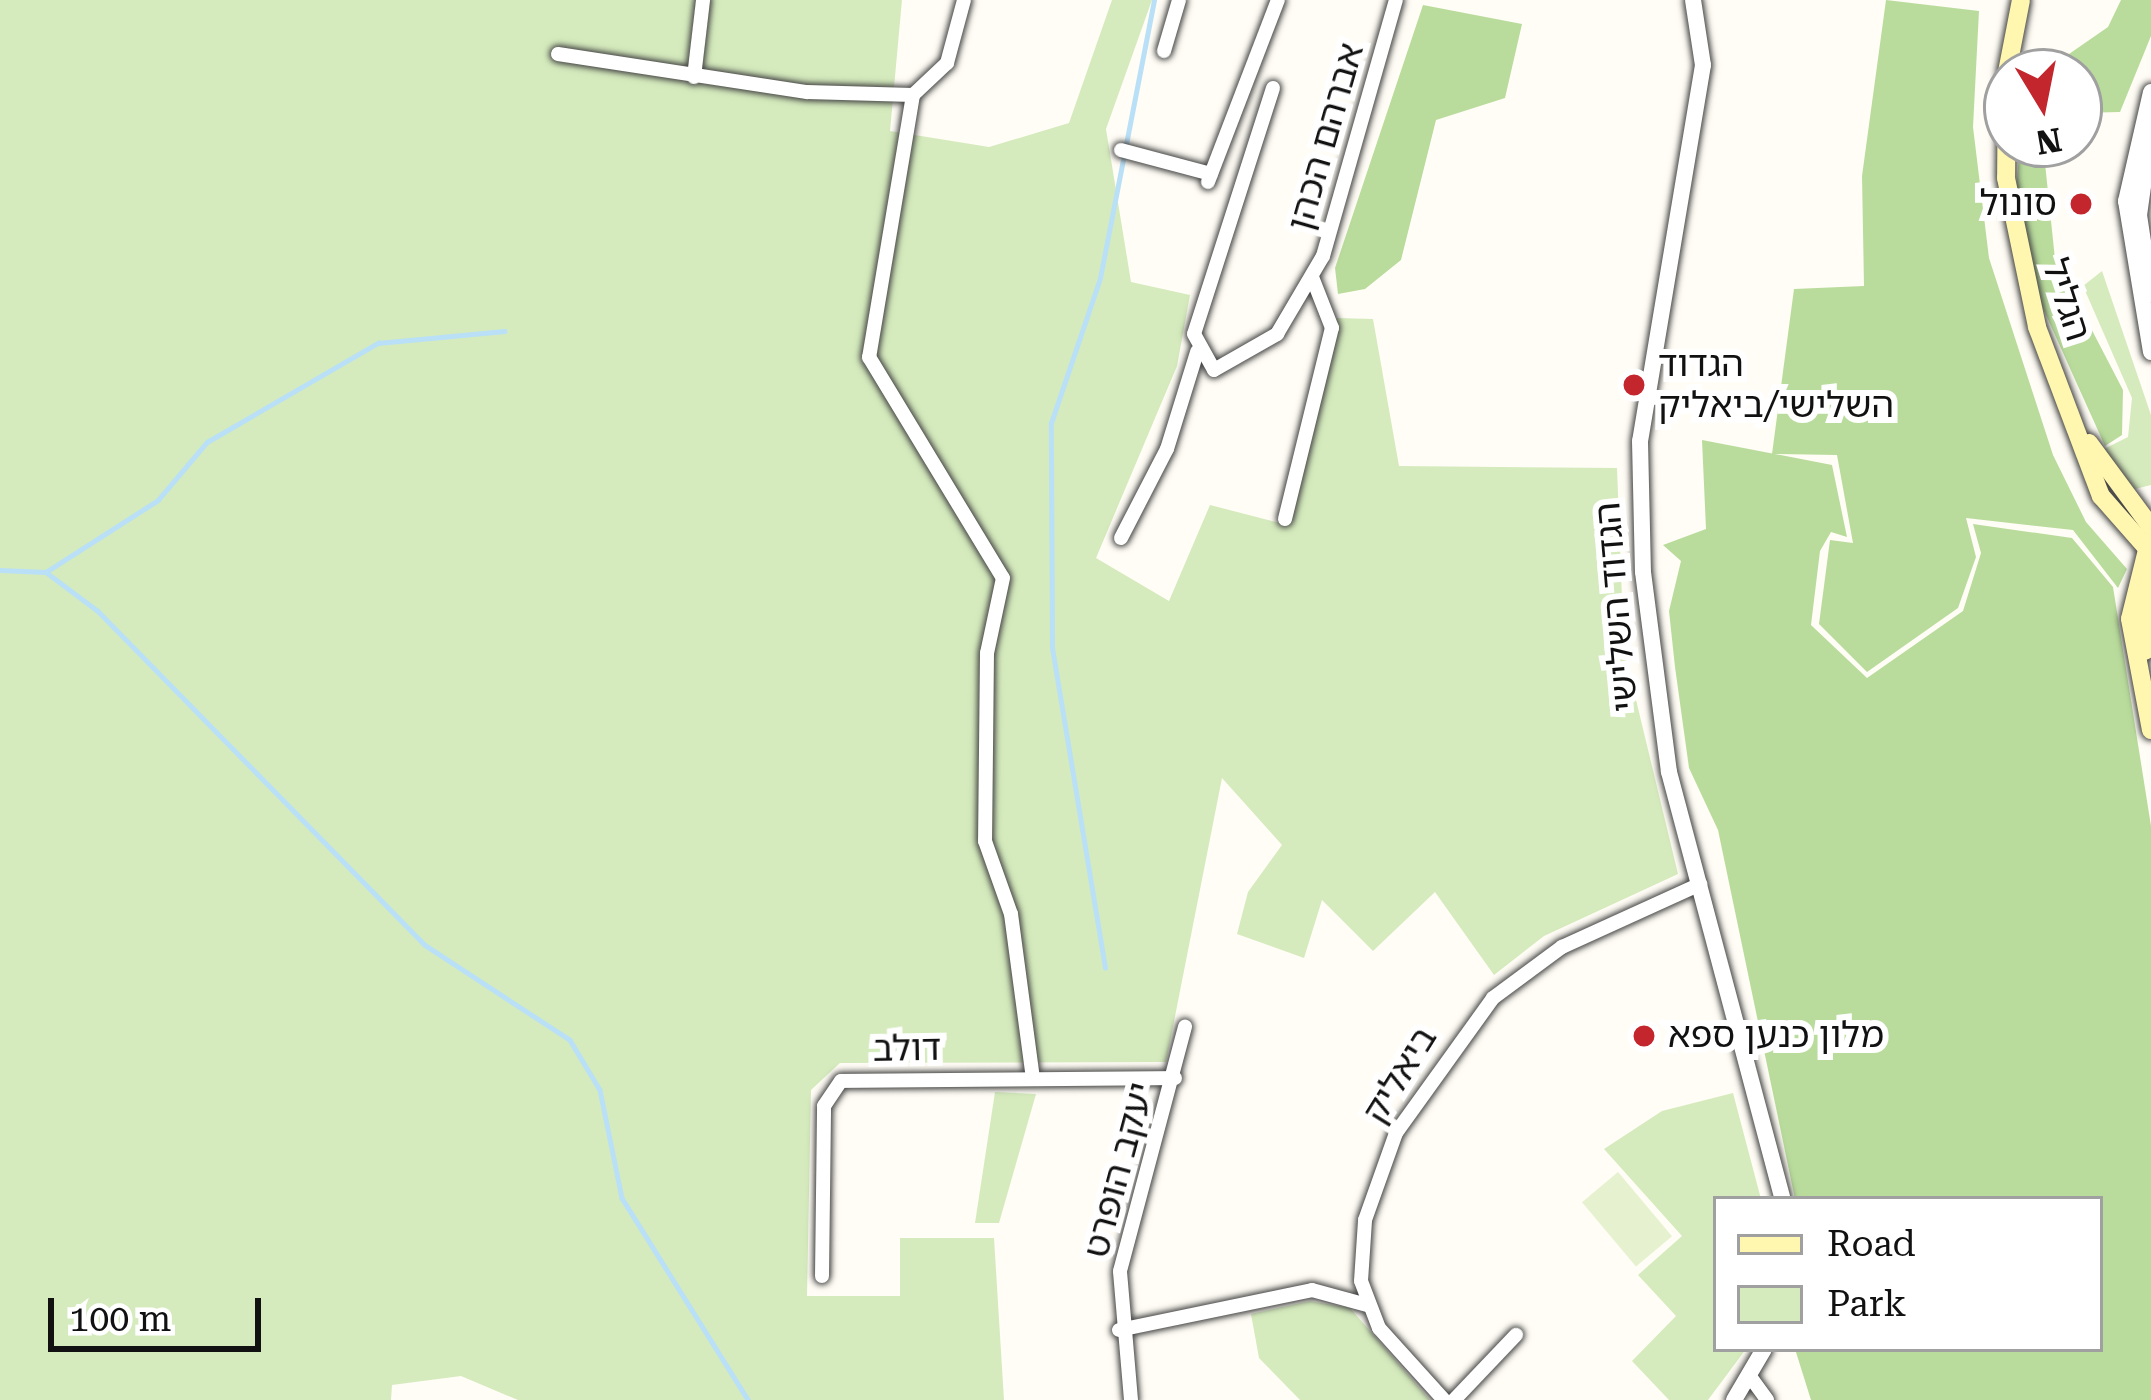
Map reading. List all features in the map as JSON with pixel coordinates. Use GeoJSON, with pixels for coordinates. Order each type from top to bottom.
{"type":"FeatureCollection","features":[{"type":"Feature","properties":{"kind":"main road","name":"הגליל"},"geometry":{"type":"LineString","coordinates":[[2012,48],[2021,0]]}},
{"type":"Feature","properties":{"kind":"main road","name":"הגליל"},"geometry":{"type":"LineString","coordinates":[[2012,168],[2017,258],[2066,403],[2101,496],[2149,547]]}},
{"type":"Feature","properties":{"kind":"main road","name":"הגליל"},"geometry":{"type":"LineString","coordinates":[[2066,403],[2151,527]]}},
{"type":"Feature","properties":{"kind":"main road"},"geometry":{"type":"LineString","coordinates":[[2130,500],[2151,501]]}},
{"type":"Feature","properties":{"kind":"main road"},"geometry":{"type":"LineString","coordinates":[[2149,547],[2130,619],[2151,730]]}},
{"type":"Feature","properties":{"kind":"main road"},"geometry":{"type":"LineString","coordinates":[[2140,673],[2151,578]]}},
{"type":"Feature","properties":{"kind":"street"},"geometry":{"type":"LineString","coordinates":[[694,77],[704,0]]}},
{"type":"Feature","properties":{"kind":"street"},"geometry":{"type":"LineString","coordinates":[[964,0],[947,63],[913,94],[869,357],[1004,578],[987,653],[986,841],[1011,914],[1033,1078]]}},
{"type":"Feature","properties":{"kind":"street"},"geometry":{"type":"LineString","coordinates":[[1164,51],[1179,0]]}},
{"type":"Feature","properties":{"kind":"street"},"geometry":{"type":"LineString","coordinates":[[1120,150],[1210,178],[1278,0]]}},
{"type":"Feature","properties":{"kind":"street","name":"אברהם הכהן"},"geometry":{"type":"LineString","coordinates":[[1273,88],[1203,298],[1197,352],[1214,370],[1258,350],[1312,277],[1396,0]]}},
{"type":"Feature","properties":{"kind":"street","name":"הגדוד השלישי"},"geometry":{"type":"LineString","coordinates":[[1693,0],[1702,84],[1639,476],[1654,688],[1782,1196]]}},
{"type":"Feature","properties":{"kind":"street"},"geometry":{"type":"LineString","coordinates":[[558,54],[694,77],[913,94]]}},
{"type":"Feature","properties":{"kind":"street"},"geometry":{"type":"LineString","coordinates":[[2151,92],[2126,201],[2151,352]]}},
{"type":"Feature","properties":{"kind":"street"},"geometry":{"type":"LineString","coordinates":[[2151,128],[2138,215],[2151,294]]}},
{"type":"Feature","properties":{"kind":"street"},"geometry":{"type":"LineString","coordinates":[[1286,518],[1332,328],[1312,277]]}},
{"type":"Feature","properties":{"kind":"street"},"geometry":{"type":"LineString","coordinates":[[1121,538],[1167,449],[1197,352]]}},
{"type":"Feature","properties":{"kind":"street","name":"ביאליק"},"geometry":{"type":"LineString","coordinates":[[1367,1305],[1360,1255],[1380,1169],[1443,1054],[1544,958],[1700,884]]}},
{"type":"Feature","properties":{"kind":"street","name":"יעקב הופרט"},"geometry":{"type":"LineString","coordinates":[[1131,1400],[1118,1330],[1135,1199],[1175,1078],[1185,1027]]}},
{"type":"Feature","properties":{"kind":"street","name":"דולב"},"geometry":{"type":"LineString","coordinates":[[822,1276],[830,1091],[862,1078],[1175,1078]]}},
{"type":"Feature","properties":{"kind":"street"},"geometry":{"type":"LineString","coordinates":[[1118,1330],[1312,1290],[1367,1305],[1444,1400]]}},
{"type":"Feature","properties":{"kind":"street"},"geometry":{"type":"LineString","coordinates":[[1454,1400],[1516,1335]]}},
{"type":"Feature","properties":{"kind":"street"},"geometry":{"type":"LineString","coordinates":[[1734,1400],[1762,1352]]}},
{"type":"Feature","properties":{"kind":"street"},"geometry":{"type":"LineString","coordinates":[[1749,1376],[1767,1400]]}},
{"type":"Feature","properties":{"kind":"green space"},"geometry":{"type":"Polygon","coordinates":[[[0,0],[902,0],[890,131],[989,147],[1069,123],[1112,0],[1152,0],[1106,129],[1131,282],[1190,295],[1177,366],[1096,558],[1169,601],[1210,505],[1284,524],[1337,318],[1373,319],[1399,466],[1617,468],[1624,650],[1678,874],[1544,936],[1494,975],[1435,892],[1373,951],[1322,900],[1304,958],[1237,934],[1248,892],[1282,845],[1222,778],[1166,1062],[840,1063],[811,1090],[807,1296],[900,1296],[900,1238],[994,1238],[1004,1400],[518,1400],[461,1376],[392,1385],[391,1400],[0,1400],[0,0]]]}},
{"type":"Feature","properties":{"kind":"green space"},"geometry":{"type":"Polygon","coordinates":[[[1886,0],[1979,11],[1973,127],[1989,258],[2053,455],[2086,522],[2127,569],[2118,588],[2073,530],[1966,518],[1976,557],[1958,608],[1867,672],[1819,624],[1830,540],[1853,543],[1837,455],[1772,454],[1794,289],[1864,286],[1862,176],[1886,0]]]}},
{"type":"Feature","properties":{"kind":"green space"},"geometry":{"type":"Polygon","coordinates":[[[2121,0],[2151,0],[2151,36],[2120,112],[2103,112],[2103,48],[2078,48],[2108,27],[2121,0]]]}},
{"type":"Feature","properties":{"kind":"green space"},"geometry":{"type":"Polygon","coordinates":[[[1423,5],[1522,24],[1505,98],[1436,120],[1401,260],[1365,289],[1338,294],[1335,268],[1423,5]]]}},
{"type":"Feature","properties":{"kind":"green space"},"geometry":{"type":"Polygon","coordinates":[[[2018,168],[2046,168],[2055,259],[2123,390],[2122,435],[2105,446],[2028,275],[2015,203],[2018,168]]]}},
{"type":"Feature","properties":{"kind":"green space"},"geometry":{"type":"Polygon","coordinates":[[[2102,271],[2151,415],[2151,485],[2127,491],[2098,452],[2128,437],[2132,398],[2083,286],[2102,271]]]}},
{"type":"Feature","properties":{"kind":"green space"},"geometry":{"type":"Polygon","coordinates":[[[1702,440],[1832,465],[1847,537],[1831,532],[1820,551],[1811,625],[1867,678],[1963,611],[1981,553],[1973,524],[2072,538],[2113,587],[2151,826],[2151,1400],[1811,1400],[1796,1352],[2103,1352],[2103,1196],[1794,1196],[1718,830],[1689,768],[1675,667],[1669,611],[1681,561],[1663,545],[1706,529],[1702,440]]]}},
{"type":"Feature","properties":{"kind":"green space"},"geometry":{"type":"Polygon","coordinates":[[[995,1092],[1036,1094],[999,1223],[975,1223],[995,1092]]]}},
{"type":"Feature","properties":{"kind":"green space"},"geometry":{"type":"Polygon","coordinates":[[[1733,1093],[1760,1196],[1713,1196],[1713,1352],[1744,1352],[1708,1400],[1669,1400],[1632,1361],[1676,1316],[1638,1275],[1682,1236],[1604,1149],[1662,1111],[1733,1093]]]}},
{"type":"Feature","properties":{"kind":"green space"},"geometry":{"type":"Polygon","coordinates":[[[1618,1172],[1672,1236],[1636,1267],[1582,1202],[1618,1172]]]}},
{"type":"Feature","properties":{"kind":"green space"},"geometry":{"type":"Polygon","coordinates":[[[1310,1301],[1350,1308],[1430,1400],[1300,1400],[1259,1358],[1251,1314],[1310,1301]]]}},
{"type":"Feature","properties":{"kind":"waterway"},"geometry":{"type":"LineString","coordinates":[[1105,968],[1052,648],[1051,423],[1100,278],[1154,0]]}},
{"type":"Feature","properties":{"kind":"waterway"},"geometry":{"type":"LineString","coordinates":[[46,572],[158,500],[207,442],[378,343],[504,331]]}},
{"type":"Feature","properties":{"kind":"waterway"},"geometry":{"type":"LineString","coordinates":[[0,570],[46,572],[98,611],[425,945],[570,1040],[600,1090],[622,1198],[748,1400]]}},
{"type":"Feature","properties":{"kind":"place","name":"סונול"},"geometry":{"type":"Point","coordinates":[2081,204]}},
{"type":"Feature","properties":{"kind":"place","name":"הגדוד השלישי/ביאליק"},"geometry":{"type":"Point","coordinates":[1634,385]}},
{"type":"Feature","properties":{"kind":"place","name":"מלון כנען ספא"},"geometry":{"type":"Point","coordinates":[1644,1036]}}]}
